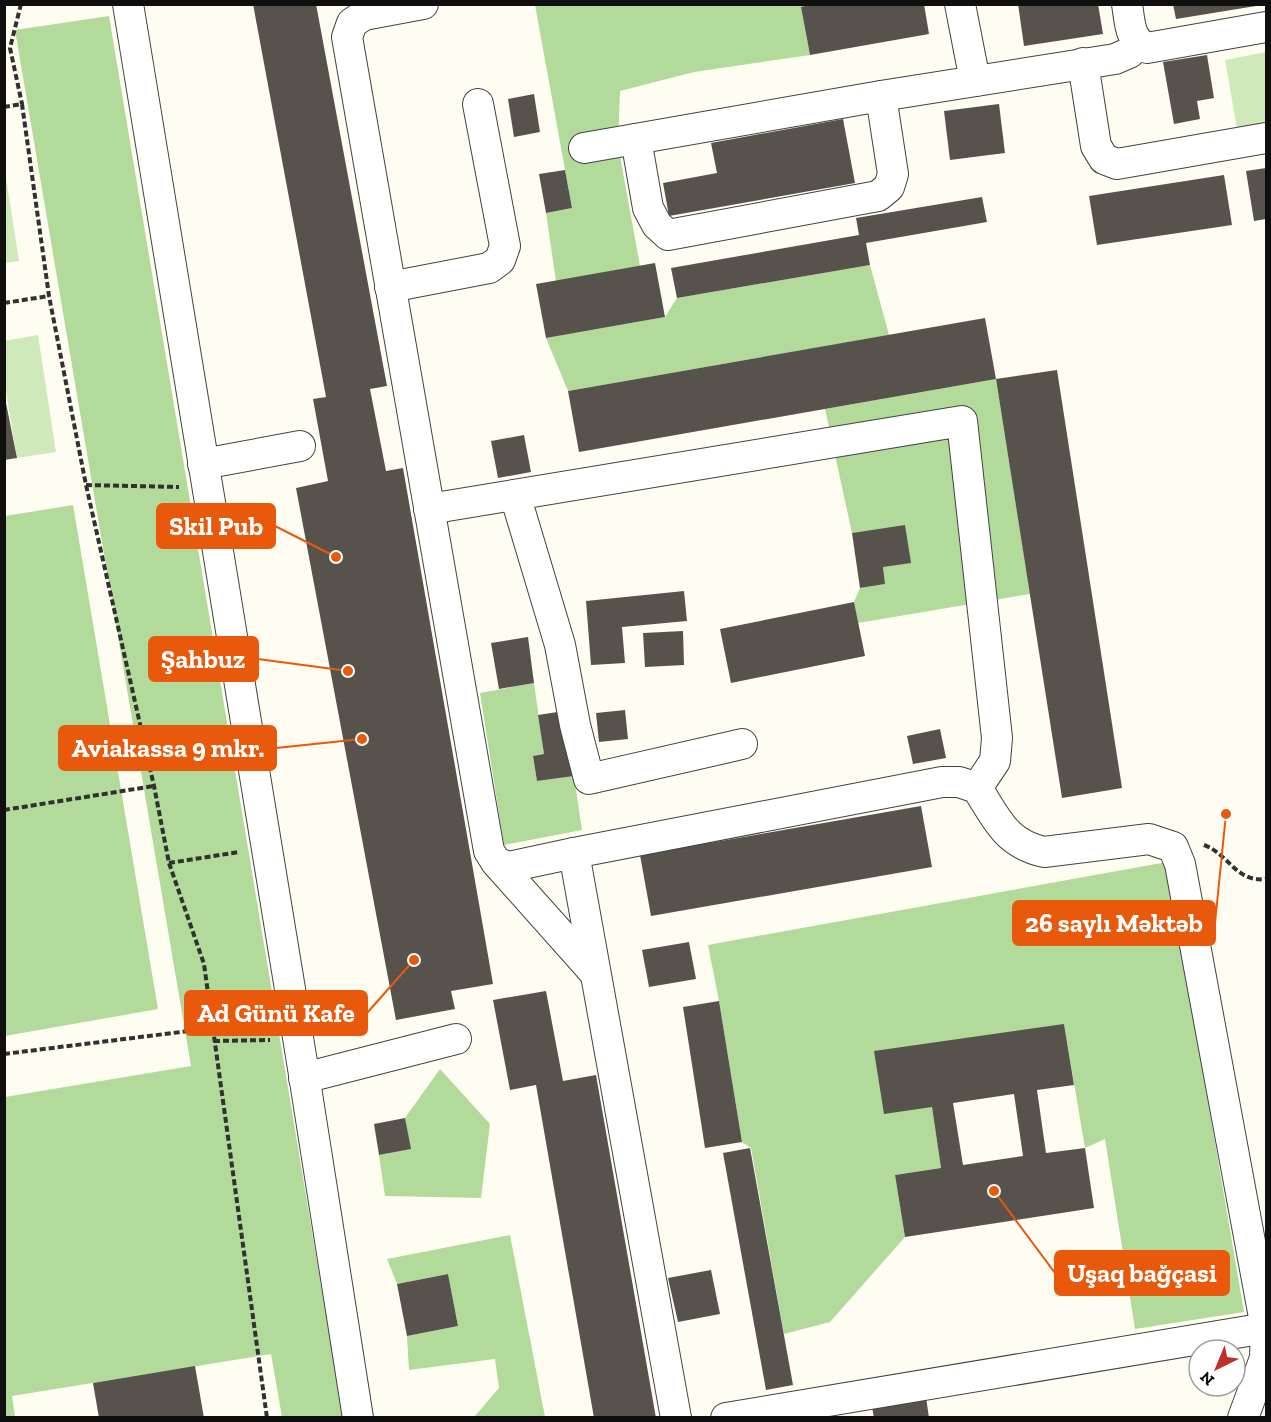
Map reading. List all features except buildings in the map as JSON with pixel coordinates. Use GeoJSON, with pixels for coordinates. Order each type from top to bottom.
{"type":"FeatureCollection","features":[{"type":"Feature","properties":{"kind":"street"},"geometry":{"type":"LineString","coordinates":[[128,4],[358,1418]]}},
{"type":"Feature","properties":{"kind":"street"},"geometry":{"type":"LineString","coordinates":[[960,4],[975,81]]}},
{"type":"Feature","properties":{"kind":"street"},"geometry":{"type":"LineString","coordinates":[[1127,4],[1132,33],[1139,44],[1147,48],[1266,27]]}},
{"type":"Feature","properties":{"kind":"street"},"geometry":{"type":"LineString","coordinates":[[419,5],[364,15],[352,23],[346,37],[489,851],[496,862],[596,975]]}},
{"type":"Feature","properties":{"kind":"street"},"geometry":{"type":"LineString","coordinates":[[584,148],[881,96],[1115,59],[1129,53],[1139,44]]}},
{"type":"Feature","properties":{"kind":"street"},"geometry":{"type":"LineString","coordinates":[[1083,63],[1096,146],[1104,159],[1117,164],[1266,138]]}},
{"type":"Feature","properties":{"kind":"street"},"geometry":{"type":"LineString","coordinates":[[636,139],[648,208],[657,225],[668,234],[878,196],[889,187],[893,174],[881,96]]}},
{"type":"Feature","properties":{"kind":"street"},"geometry":{"type":"LineString","coordinates":[[390,287],[489,268],[500,260],[505,246],[478,104]]}},
{"type":"Feature","properties":{"kind":"street"},"geometry":{"type":"LineString","coordinates":[[429,509],[962,421],[997,738],[995,761],[977,788]]}},
{"type":"Feature","properties":{"kind":"street"},"geometry":{"type":"LineString","coordinates":[[205,476],[300,446]]}},
{"type":"Feature","properties":{"kind":"street"},"geometry":{"type":"LineString","coordinates":[[514,495],[560,645],[575,725],[589,779],[742,744]]}},
{"type":"Feature","properties":{"kind":"street"},"geometry":{"type":"LineString","coordinates":[[496,862],[508,867],[942,782],[959,782],[977,788],[1007,835],[1027,848],[1044,852],[1149,839],[1173,848],[1183,875],[1266,1328],[1265,1358],[1243,1418]]}},
{"type":"Feature","properties":{"kind":"street"},"geometry":{"type":"LineString","coordinates":[[574,853],[676,1418]]}},
{"type":"Feature","properties":{"kind":"street"},"geometry":{"type":"LineString","coordinates":[[304,1078],[456,1039]]}},
{"type":"Feature","properties":{"kind":"street"},"geometry":{"type":"LineString","coordinates":[[726,1418],[1266,1328]]}},
{"type":"Feature","properties":{"kind":"path"},"geometry":{"type":"LineString","coordinates":[[21,4],[10,48],[22,104],[49,296],[86,485],[154,786],[169,863],[204,964],[267,1418]]}},
{"type":"Feature","properties":{"kind":"path"},"geometry":{"type":"LineString","coordinates":[[4,107],[22,104]]}},
{"type":"Feature","properties":{"kind":"path"},"geometry":{"type":"LineString","coordinates":[[4,303],[49,296]]}},
{"type":"Feature","properties":{"kind":"path"},"geometry":{"type":"LineString","coordinates":[[86,485],[205,476]]}},
{"type":"Feature","properties":{"kind":"path"},"geometry":{"type":"LineString","coordinates":[[4,810],[154,786]]}},
{"type":"Feature","properties":{"kind":"path"},"geometry":{"type":"LineString","coordinates":[[1173,848],[1201,844],[1215,849],[1246,877],[1266,879]]}},
{"type":"Feature","properties":{"kind":"path"},"geometry":{"type":"LineString","coordinates":[[169,863],[266,848]]}},
{"type":"Feature","properties":{"kind":"path"},"geometry":{"type":"LineString","coordinates":[[4,1054],[213,1028]]}},
{"type":"Feature","properties":{"kind":"path"},"geometry":{"type":"LineString","coordinates":[[214,1041],[297,1039]]}},
{"type":"Feature","properties":{"kind":"green space"},"geometry":{"type":"Polygon","coordinates":[[[535,5],[813,5],[801,7],[810,55],[694,72],[620,91],[618,145],[640,266],[556,281],[546,213],[572,208],[535,5]]]}},
{"type":"Feature","properties":{"kind":"green space"},"geometry":{"type":"Polygon","coordinates":[[[109,16],[343,1417],[282,1417],[271,1354],[12,1396],[15,1417],[5,1418],[5,1097],[191,1066],[15,30],[109,16]]]}},
{"type":"Feature","properties":{"kind":"green space"},"geometry":{"type":"Polygon","coordinates":[[[1266,52],[1266,134],[1239,140],[1225,60],[1266,52]]]}},
{"type":"Feature","properties":{"kind":"green space"},"geometry":{"type":"Polygon","coordinates":[[[5,171],[19,261],[4,263],[5,171]]]}},
{"type":"Feature","properties":{"kind":"green space"},"geometry":{"type":"Polygon","coordinates":[[[870,265],[889,335],[568,391],[546,338],[665,317],[677,298],[870,265]]]}},
{"type":"Feature","properties":{"kind":"green space"},"geometry":{"type":"Polygon","coordinates":[[[38,335],[56,452],[17,458],[5,385],[4,341],[38,335]]]}},
{"type":"Feature","properties":{"kind":"green space"},"geometry":{"type":"Polygon","coordinates":[[[996,379],[1030,594],[858,623],[854,602],[860,588],[885,584],[883,567],[905,526],[852,533],[825,409],[996,379]]]}},
{"type":"Feature","properties":{"kind":"green space"},"geometry":{"type":"Polygon","coordinates":[[[73,505],[158,1009],[5,1036],[5,516],[73,505]]]}},
{"type":"Feature","properties":{"kind":"green space"},"geometry":{"type":"Polygon","coordinates":[[[534,683],[544,754],[533,756],[537,781],[574,776],[582,830],[504,845],[480,693],[534,683]]]}},
{"type":"Feature","properties":{"kind":"green space"},"geometry":{"type":"Polygon","coordinates":[[[1167,862],[1244,1312],[1135,1329],[1105,1139],[1085,1148],[1064,1024],[932,1107],[941,1168],[895,1175],[905,1237],[830,1322],[784,1334],[751,1148],[742,1142],[708,945],[1167,862]]]}},
{"type":"Feature","properties":{"kind":"green space"},"geometry":{"type":"Polygon","coordinates":[[[440,1069],[490,1124],[481,1198],[385,1196],[379,1155],[410,1149],[405,1118],[440,1069]]]}},
{"type":"Feature","properties":{"kind":"green space"},"geometry":{"type":"Polygon","coordinates":[[[510,1235],[545,1417],[474,1417],[499,1388],[495,1359],[409,1370],[407,1336],[458,1326],[448,1274],[397,1284],[387,1259],[510,1235]]]}},
{"type":"Feature","properties":{"kind":"place","name":"Skil Pub"},"geometry":{"type":"Point","coordinates":[336,557]}},
{"type":"Feature","properties":{"kind":"place","name":"Şahbuz"},"geometry":{"type":"Point","coordinates":[348,671]}},
{"type":"Feature","properties":{"kind":"place","name":"Aviakassa 9 mkr."},"geometry":{"type":"Point","coordinates":[362,739]}},
{"type":"Feature","properties":{"kind":"place","name":"26 saylı Məktəb"},"geometry":{"type":"Point","coordinates":[1226,814]}},
{"type":"Feature","properties":{"kind":"place","name":"Ad Günü Kafe"},"geometry":{"type":"Point","coordinates":[414,960]}},
{"type":"Feature","properties":{"kind":"place","name":"Uşaq bağçasi"},"geometry":{"type":"Point","coordinates":[994,1191]}}]}
